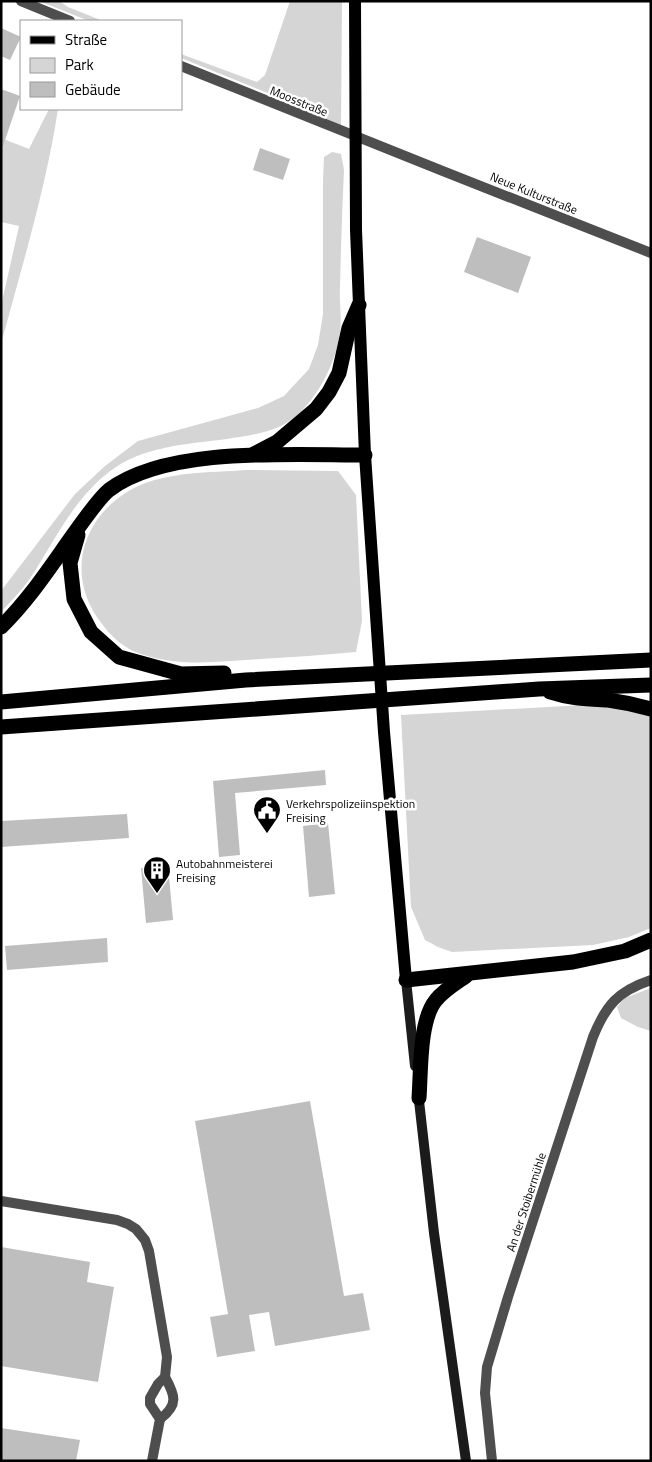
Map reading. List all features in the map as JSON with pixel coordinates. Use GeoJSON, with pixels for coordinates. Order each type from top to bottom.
{"type":"FeatureCollection","features":[{"type":"Feature","properties":{"kind":"highway"},"geometry":{"type":"LineString","coordinates":[[250,456],[278,442],[316,409],[329,392],[339,373],[349,328],[358,305]]}},
{"type":"Feature","properties":{"kind":"highway"},"geometry":{"type":"LineString","coordinates":[[1,627],[21,608],[108,490],[144,470],[182,461],[250,456],[364,455]]}},
{"type":"Feature","properties":{"kind":"highway"},"geometry":{"type":"LineString","coordinates":[[82,523],[70,563],[74,599],[91,632],[118,657],[181,674],[224,673],[246,680]]}},
{"type":"Feature","properties":{"kind":"highway"},"geometry":{"type":"LineString","coordinates":[[1,702],[246,680],[651,660]]}},
{"type":"Feature","properties":{"kind":"highway"},"geometry":{"type":"LineString","coordinates":[[1,727],[539,689],[651,685]]}},
{"type":"Feature","properties":{"kind":"highway"},"geometry":{"type":"LineString","coordinates":[[539,689],[567,698],[610,700],[651,709]]}},
{"type":"Feature","properties":{"kind":"highway"},"geometry":{"type":"LineString","coordinates":[[406,980],[468,975],[573,962],[625,951],[651,940]]}},
{"type":"Feature","properties":{"kind":"highway"},"geometry":{"type":"LineString","coordinates":[[419,1098],[424,1032],[430,1008],[446,991],[468,975]]}},
{"type":"Feature","properties":{"kind":"main road"},"geometry":{"type":"LineString","coordinates":[[355,1],[358,305],[364,455],[384,732],[406,980],[434,1233],[466,1461]]}},
{"type":"Feature","properties":{"kind":"street"},"geometry":{"type":"LineString","coordinates":[[21,1],[68,20]]}},
{"type":"Feature","properties":{"kind":"street","name":"Moosstraße"},"geometry":{"type":"LineString","coordinates":[[182,66],[408,158]]}},
{"type":"Feature","properties":{"kind":"street","name":"Neue Kulturstraße"},"geometry":{"type":"LineString","coordinates":[[408,158],[651,253]]}},
{"type":"Feature","properties":{"kind":"street","name":"An der Stoibermühle"},"geometry":{"type":"LineString","coordinates":[[492,1461],[485,1393],[487,1367],[508,1296],[593,1037],[601,1018],[613,1001],[626,990],[651,980]]}},
{"type":"Feature","properties":{"kind":"street"},"geometry":{"type":"LineString","coordinates":[[1,1201],[117,1220],[136,1229],[145,1240],[167,1357],[165,1377],[174,1394],[174,1402],[160,1419],[152,1461]]}},
{"type":"Feature","properties":{"kind":"street"},"geometry":{"type":"LineString","coordinates":[[160,1419],[150,1404],[150,1398],[158,1384],[165,1377]]}},
{"type":"Feature","properties":{"kind":"green space"},"geometry":{"type":"Polygon","coordinates":[[[39,1],[59,1],[68,7],[100,20],[86,20],[39,1]]]}},
{"type":"Feature","properties":{"kind":"green space"},"geometry":{"type":"Polygon","coordinates":[[[290,1],[342,1],[341,126],[274,100],[275,96],[182,58],[182,54],[257,82],[265,75],[290,1]]]}},
{"type":"Feature","properties":{"kind":"green space"},"geometry":{"type":"Polygon","coordinates":[[[48,110],[58,110],[33,227],[1,344],[1,306],[19,226],[1,222],[1,138],[29,149],[48,110]]]}},
{"type":"Feature","properties":{"kind":"green space"},"geometry":{"type":"Polygon","coordinates":[[[332,152],[341,154],[344,170],[340,293],[341,326],[338,345],[333,359],[320,387],[311,400],[291,420],[273,429],[247,436],[151,451],[122,463],[109,472],[86,494],[58,533],[29,579],[1,612],[1,591],[75,494],[105,466],[138,441],[258,408],[284,396],[309,369],[318,345],[323,314],[324,157],[332,152]]]}},
{"type":"Feature","properties":{"kind":"green space"},"geometry":{"type":"Polygon","coordinates":[[[246,470],[338,471],[356,495],[362,621],[356,652],[229,661],[180,662],[148,656],[124,646],[112,636],[90,606],[84,586],[81,567],[84,548],[101,514],[116,500],[147,482],[189,474],[246,470]]]}},
{"type":"Feature","properties":{"kind":"green space"},"geometry":{"type":"Polygon","coordinates":[[[602,704],[651,714],[651,928],[629,937],[593,945],[452,952],[425,940],[411,907],[401,715],[602,704]]]}},
{"type":"Feature","properties":{"kind":"green space"},"geometry":{"type":"Polygon","coordinates":[[[651,988],[651,1031],[621,1018],[617,1007],[625,998],[651,988]]]}},
{"type":"Feature","properties":{"kind":"building"},"geometry":{"type":"Polygon","coordinates":[[[1,28],[20,37],[20,39],[10,60],[1,56],[1,28]]]}},
{"type":"Feature","properties":{"kind":"building"},"geometry":{"type":"Polygon","coordinates":[[[1,89],[20,96],[3,146],[1,146],[1,89]]]}},
{"type":"Feature","properties":{"kind":"building"},"geometry":{"type":"Polygon","coordinates":[[[260,148],[290,159],[283,180],[253,170],[260,148]]]}},
{"type":"Feature","properties":{"kind":"building"},"geometry":{"type":"Polygon","coordinates":[[[477,237],[531,257],[518,293],[464,272],[477,237]]]}},
{"type":"Feature","properties":{"kind":"building"},"geometry":{"type":"Polygon","coordinates":[[[325,770],[326,785],[235,793],[240,855],[219,857],[213,781],[325,770]]]}},
{"type":"Feature","properties":{"kind":"building"},"geometry":{"type":"Polygon","coordinates":[[[127,814],[129,838],[1,847],[1,821],[127,814]]]}},
{"type":"Feature","properties":{"kind":"building"},"geometry":{"type":"Polygon","coordinates":[[[328,823],[335,894],[309,897],[303,826],[328,823]]]}},
{"type":"Feature","properties":{"kind":"building","name":"Autobahnmeisterei Freising"},"geometry":{"type":"Polygon","coordinates":[[[168,866],[173,920],[146,923],[141,868],[168,866]]]}},
{"type":"Feature","properties":{"kind":"building"},"geometry":{"type":"Polygon","coordinates":[[[107,938],[108,962],[7,970],[5,946],[107,938]]]}},
{"type":"Feature","properties":{"kind":"building"},"geometry":{"type":"Polygon","coordinates":[[[310,1101],[344,1296],[363,1293],[370,1330],[275,1346],[269,1312],[249,1315],[255,1351],[217,1357],[210,1317],[228,1314],[195,1121],[310,1101]]]}},
{"type":"Feature","properties":{"kind":"building"},"geometry":{"type":"Polygon","coordinates":[[[1,1247],[90,1262],[87,1282],[114,1287],[98,1382],[1,1366],[1,1247]]]}},
{"type":"Feature","properties":{"kind":"building"},"geometry":{"type":"Polygon","coordinates":[[[1,1428],[80,1440],[76,1461],[1,1461],[1,1428]]]}},
{"type":"Feature","properties":{"kind":"place","name":"Verkehrspolizeiinspektion Freising"},"geometry":{"type":"Point","coordinates":[267,834]}},
{"type":"Feature","properties":{"kind":"place","name":"Autobahnmeisterei Freising"},"geometry":{"type":"Point","coordinates":[157,894]}}]}
